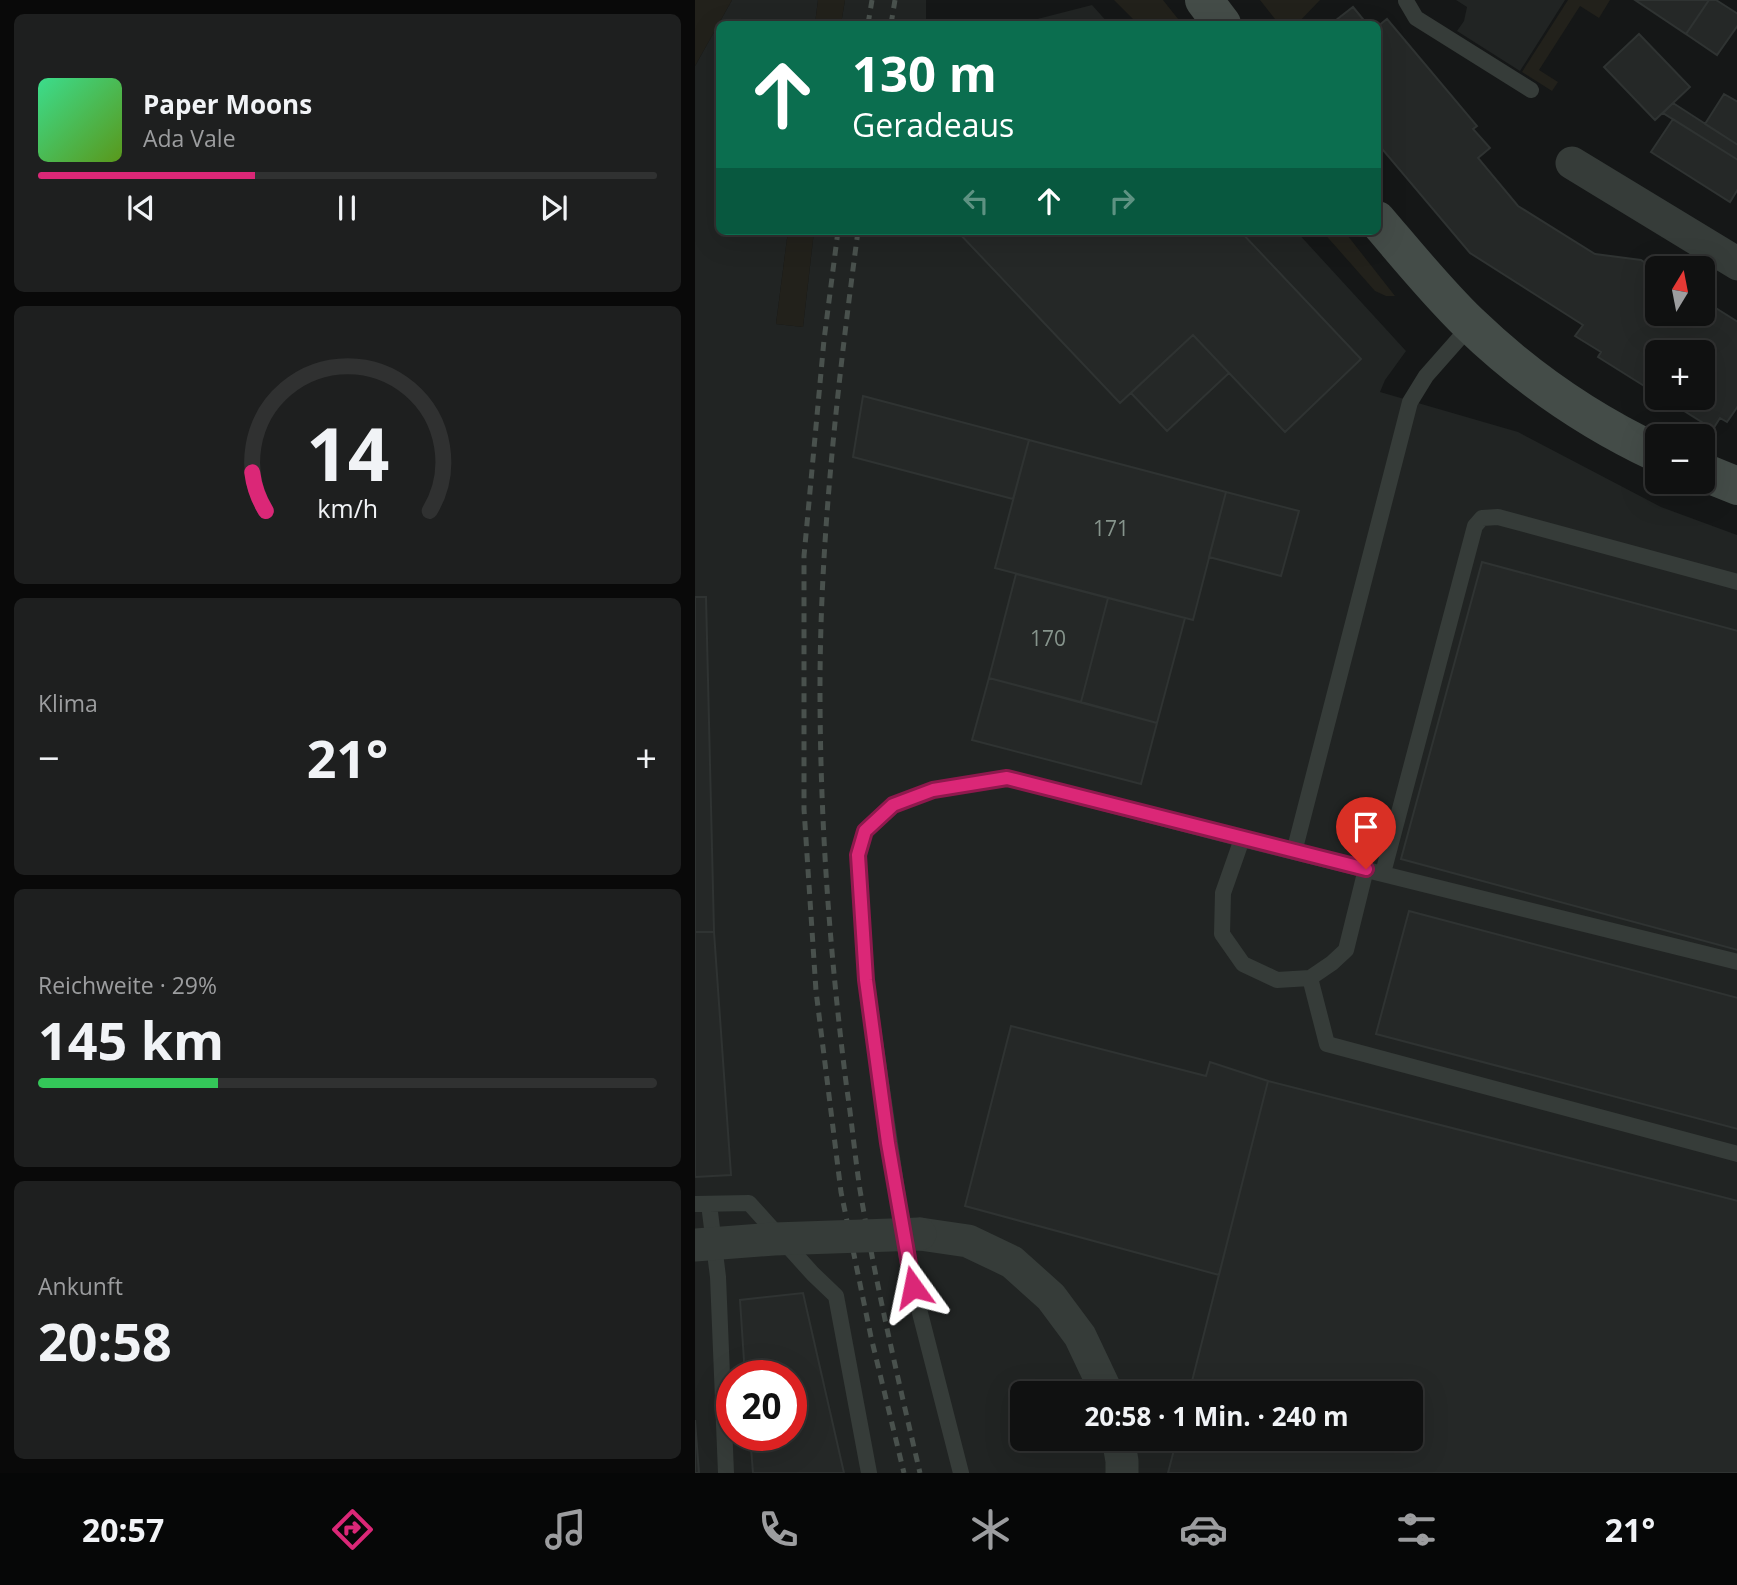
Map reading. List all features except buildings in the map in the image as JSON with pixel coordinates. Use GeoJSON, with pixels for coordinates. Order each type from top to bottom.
{"type":"FeatureCollection","features":[{"type":"Feature","properties":{"kind":"street"},"geometry":{"type":"LineString","coordinates":[[1204,0],[1220,21]]}},
{"type":"Feature","properties":{"kind":"street"},"geometry":{"type":"LineString","coordinates":[[1572,163],[1737,264]]}},
{"type":"Feature","properties":{"kind":"street"},"geometry":{"type":"LineString","coordinates":[[1381,224],[1471,325],[1565,401],[1645,447]]}},
{"type":"Feature","properties":{"kind":"street"},"geometry":{"type":"LineString","coordinates":[[1715,477],[1737,485]]}},
{"type":"Feature","properties":{"kind":"street"},"geometry":{"type":"LineString","coordinates":[[695,1245],[774,1239],[920,1234],[969,1241],[1012,1262],[1051,1297],[1080,1336],[1101,1381]]}},
{"type":"Feature","properties":{"kind":"street"},"geometry":{"type":"LineString","coordinates":[[1120,1451],[1122,1473]]}},
{"type":"Feature","properties":{"kind":"lane"},"geometry":{"type":"LineString","coordinates":[[1405,0],[1412,0]]}},
{"type":"Feature","properties":{"kind":"lane"},"geometry":{"type":"LineString","coordinates":[[1405,0],[1416,18],[1531,90]]}},
{"type":"Feature","properties":{"kind":"lane"},"geometry":{"type":"LineString","coordinates":[[1294,852],[1410,402],[1426,376],[1471,325]]}},
{"type":"Feature","properties":{"kind":"lane"},"geometry":{"type":"LineString","coordinates":[[1383,873],[1475,526],[1483,518],[1498,517],[1737,582]]}},
{"type":"Feature","properties":{"kind":"lane"},"geometry":{"type":"LineString","coordinates":[[961,1473],[908,1266],[866,980],[858,855],[865,831],[893,805],[933,790],[1007,778],[1737,962]]}},
{"type":"Feature","properties":{"kind":"lane"},"geometry":{"type":"LineString","coordinates":[[1242,839],[1223,894],[1222,934],[1243,964],[1277,980],[1310,978],[1333,963],[1345,950],[1366,869]]}},
{"type":"Feature","properties":{"kind":"lane"},"geometry":{"type":"LineString","coordinates":[[1310,978],[1327,1044],[1737,1154]]}},
{"type":"Feature","properties":{"kind":"lane"},"geometry":{"type":"LineString","coordinates":[[726,1473],[718,1277],[702,1204],[749,1203],[836,1296],[869,1473]]}},
{"type":"Feature","properties":{"kind":"shaded area"},"geometry":{"type":"Polygon","coordinates":[[[695,0],[732,0],[720,21],[716,21],[716,29],[695,66],[695,0]]]}},
{"type":"Feature","properties":{"kind":"shaded area"},"geometry":{"type":"Polygon","coordinates":[[[732,0],[818,0],[815,21],[720,21],[732,0]]]}},
{"type":"Feature","properties":{"kind":"shaded area"},"geometry":{"type":"Polygon","coordinates":[[[818,0],[845,0],[842,21],[815,21],[818,0]]]}},
{"type":"Feature","properties":{"kind":"shaded area"},"geometry":{"type":"Polygon","coordinates":[[[845,0],[926,0],[926,21],[842,21],[845,0]]]}},
{"type":"Feature","properties":{"kind":"shaded area"},"geometry":{"type":"Polygon","coordinates":[[[1114,0],[1163,0],[1180,21],[1135,21],[1114,0]]]}},
{"type":"Feature","properties":{"kind":"shaded area"},"geometry":{"type":"Polygon","coordinates":[[[1260,0],[1320,0],[1300,21],[1277,21],[1260,0]]]}},
{"type":"Feature","properties":{"kind":"shaded area"},"geometry":{"type":"Polygon","coordinates":[[[1456,0],[1565,0],[1520,71],[1457,31],[1464,21],[1467,7],[1456,0]]]}},
{"type":"Feature","properties":{"kind":"shaded area"},"geometry":{"type":"Polygon","coordinates":[[[1568,0],[1610,0],[1599,18],[1580,6],[1539,70],[1558,82],[1552,91],[1522,72],[1568,0]]]}},
{"type":"Feature","properties":{"kind":"shaded area"},"geometry":{"type":"Polygon","coordinates":[[[1092,5],[1106,21],[1030,21],[1092,5]]]}},
{"type":"Feature","properties":{"kind":"shaded area"},"geometry":{"type":"Polygon","coordinates":[[[716,29],[716,235],[787,235],[776,324],[803,327],[814,235],[1300,235],[1406,351],[1385,380],[1380,392],[1518,432],[1661,507],[1737,535],[1737,1473],[695,1473],[695,66],[716,29]]]}},
{"type":"Feature","properties":{"kind":"shaded area"},"geometry":{"type":"Polygon","coordinates":[[[787,235],[814,235],[803,327],[776,324],[787,235]]]}},
{"type":"Feature","properties":{"kind":"shaded area"},"geometry":{"type":"Polygon","coordinates":[[[1326,235],[1347,235],[1395,296],[1386,296],[1375,291],[1326,235]]]}},
{"type":"Feature","properties":{"kind":"railway"},"geometry":{"type":"LineString","coordinates":[[868,21],[872,0]]}},
{"type":"Feature","properties":{"kind":"railway"},"geometry":{"type":"LineString","coordinates":[[892,21],[895,0]]}},
{"type":"Feature","properties":{"kind":"railway"},"geometry":{"type":"LineString","coordinates":[[837,235],[824,340],[804,556],[804,809],[816,991],[841,1192],[871,1337],[904,1473]]}},
{"type":"Feature","properties":{"kind":"railway"},"geometry":{"type":"LineString","coordinates":[[858,235],[837,402],[823,574],[820,739],[824,840],[836,990],[860,1190],[880,1297],[920,1473]]}},
{"type":"Feature","properties":{"kind":"route"},"geometry":{"type":"LineString","coordinates":[[913,1287],[888,1143],[866,980],[858,855],[865,831],[893,805],[933,790],[1007,778],[1366,869]]}}]}
